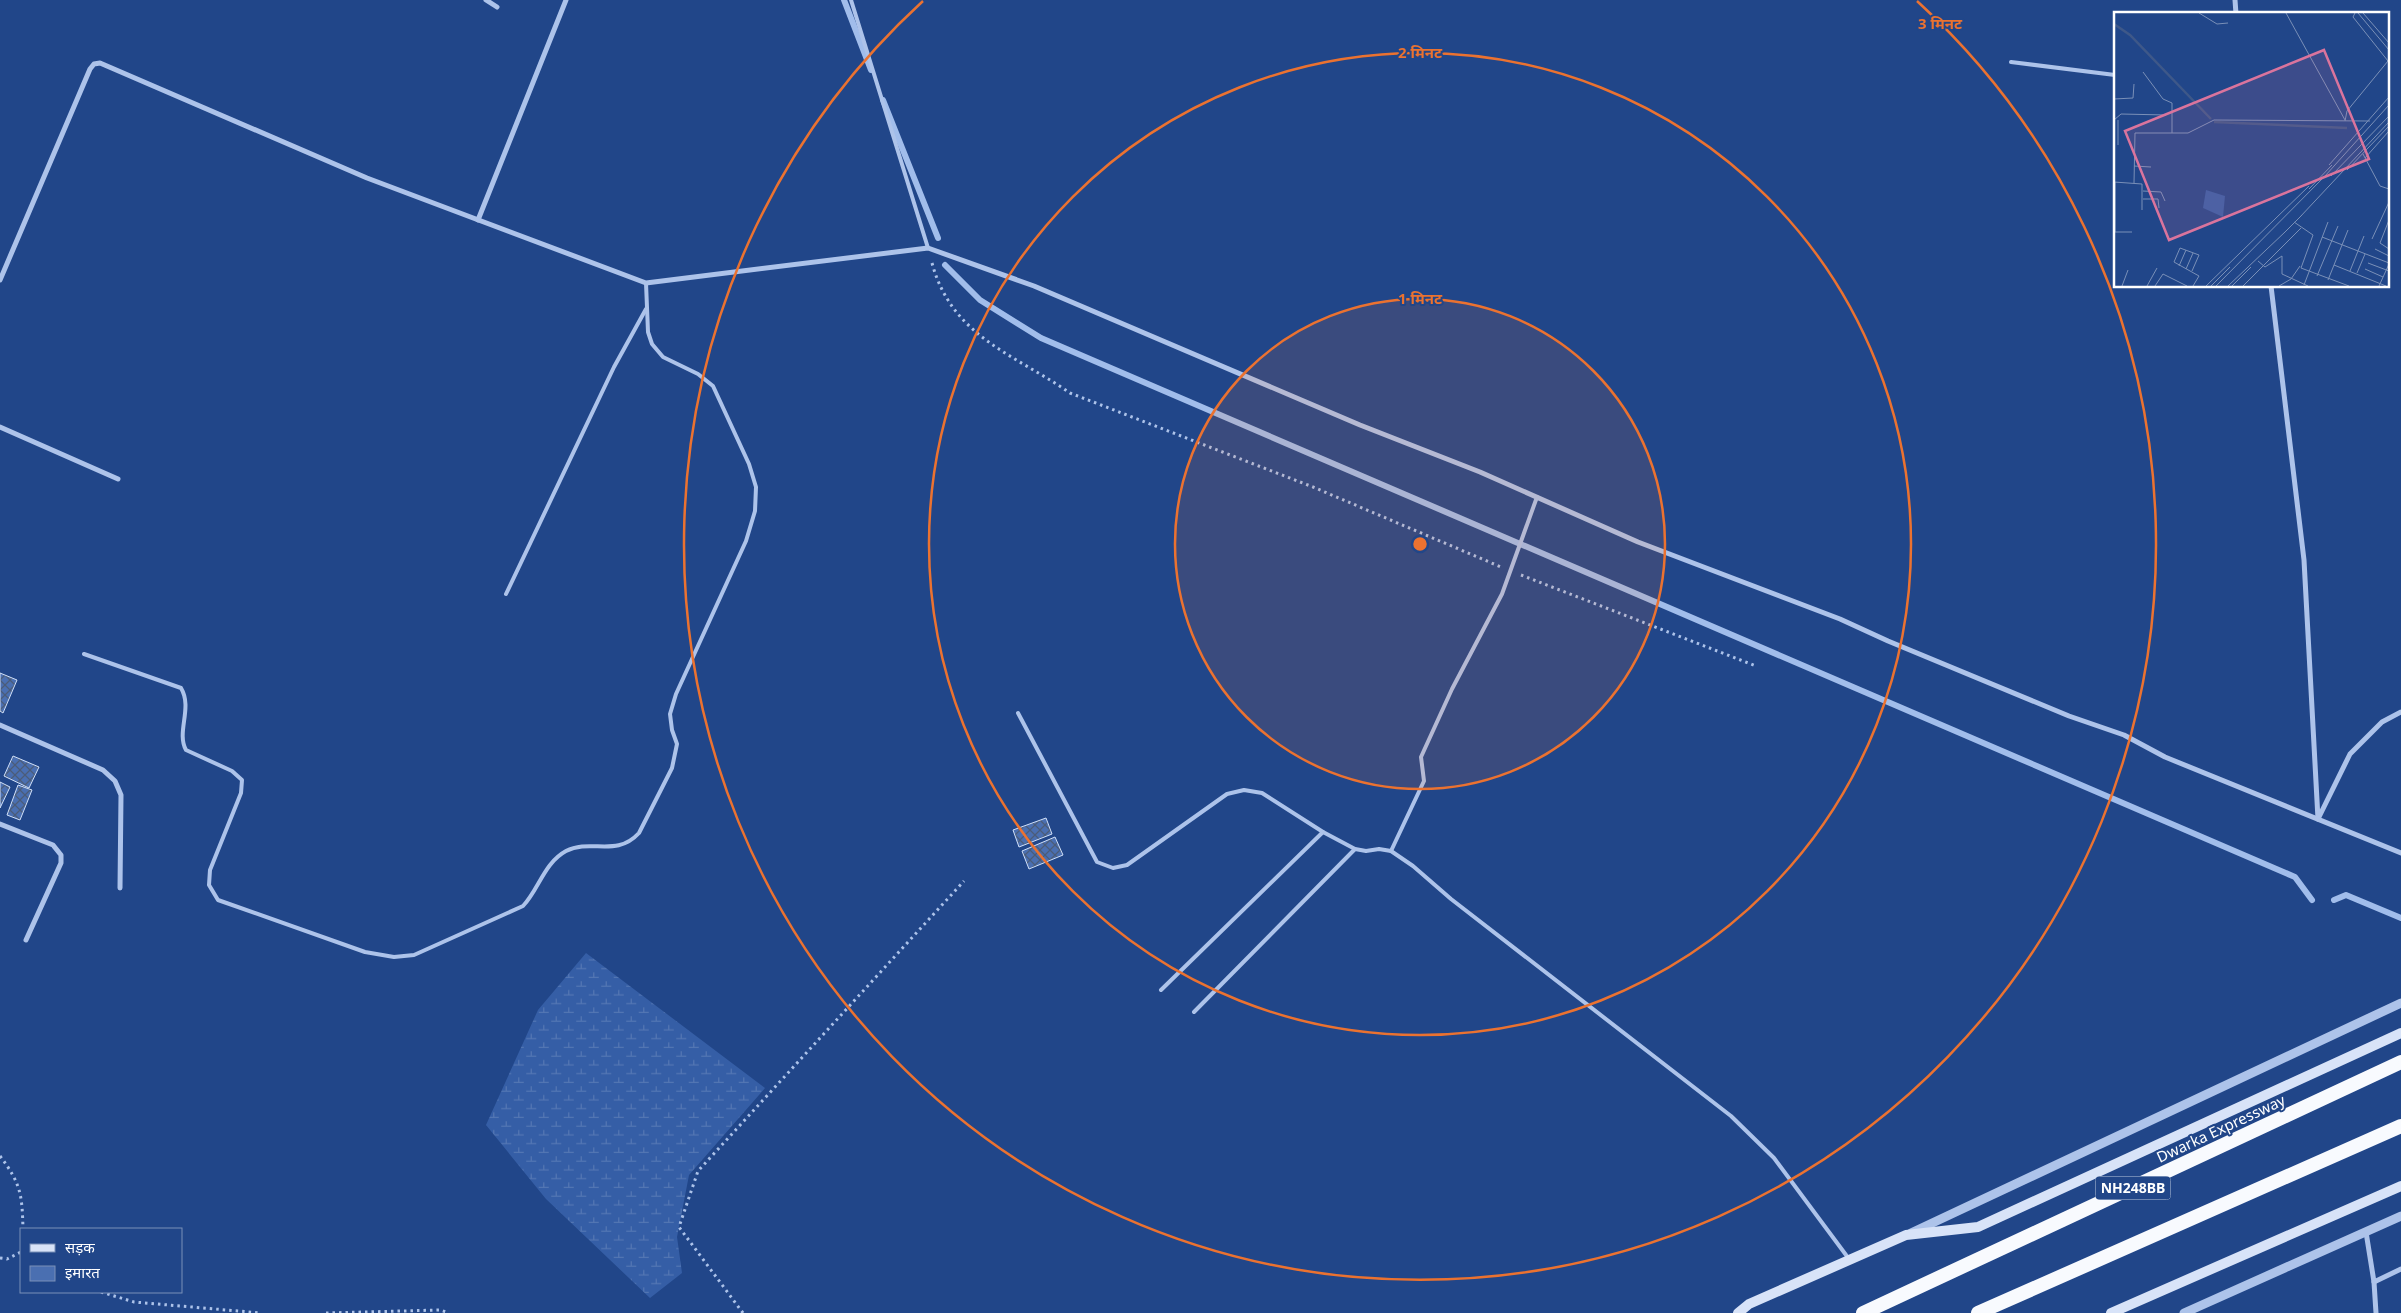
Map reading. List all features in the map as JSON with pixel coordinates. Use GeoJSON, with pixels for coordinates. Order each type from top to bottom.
{"type":"FeatureCollection","features":[{"type":"Feature","properties":{"kind":"highway","name":"Dwarka Expressway"},"geometry":{"type":"LineString","coordinates":[[1863,1313],[2401,1062]]}},
{"type":"Feature","properties":{"kind":"highway"},"geometry":{"type":"LineString","coordinates":[[1978,1313],[2401,1126]]}},
{"type":"Feature","properties":{"kind":"main road"},"geometry":{"type":"LineString","coordinates":[[1738,1313],[1749,1304],[1906,1235],[1978,1227],[2401,1032]]}},
{"type":"Feature","properties":{"kind":"main road"},"geometry":{"type":"LineString","coordinates":[[2111,1313],[2401,1186]]}},
{"type":"Feature","properties":{"kind":"street"},"geometry":{"type":"LineString","coordinates":[[486,0],[497,7]]}},
{"type":"Feature","properties":{"kind":"street"},"geometry":{"type":"LineString","coordinates":[[478,220],[566,0]]}},
{"type":"Feature","properties":{"kind":"street"},"geometry":{"type":"LineString","coordinates":[[0,280],[90,69],[94,64],[100,63],[367,178],[646,283],[928,248],[1034,286],[1360,425],[1480,472],[1638,542],[1840,619],[1888,641],[2069,716],[2124,735],[2165,757],[2401,853]]}},
{"type":"Feature","properties":{"kind":"street"},"geometry":{"type":"LineString","coordinates":[[2271,288],[2304,560],[2318,819]]}},
{"type":"Feature","properties":{"kind":"street"},"geometry":{"type":"LineString","coordinates":[[0,427],[118,479]]}},
{"type":"Feature","properties":{"kind":"street"},"geometry":{"type":"LineString","coordinates":[[2318,819],[2350,754],[2382,722],[2401,712]]}},
{"type":"Feature","properties":{"kind":"street"},"geometry":{"type":"LineString","coordinates":[[0,725],[103,770],[115,781],[121,795],[120,888]]}},
{"type":"Feature","properties":{"kind":"street"},"geometry":{"type":"LineString","coordinates":[[0,824],[53,845],[61,855],[61,863],[26,940]]}},
{"type":"Feature","properties":{"kind":"street"},"geometry":{"type":"LineString","coordinates":[[1906,1235],[2401,1003]]}},
{"type":"Feature","properties":{"kind":"street"},"geometry":{"type":"LineString","coordinates":[[2184,1313],[2401,1216]]}},
{"type":"Feature","properties":{"kind":"street"},"geometry":{"type":"LineString","coordinates":[[2366,1232],[2374,1282],[2376,1313]]}},
{"type":"Feature","properties":{"kind":"street"},"geometry":{"type":"LineString","coordinates":[[2374,1282],[2401,1269]]}},
{"type":"Feature","properties":{"kind":"street"},"geometry":{"type":"LineString","coordinates":[[1729,1313],[1749,1304]]}},
{"type":"Feature","properties":{"kind":"lane"},"geometry":{"type":"LineString","coordinates":[[851,0],[928,248]]}},
{"type":"Feature","properties":{"kind":"lane"},"geometry":{"type":"LineString","coordinates":[[2011,62],[2114,75]]}},
{"type":"Feature","properties":{"kind":"lane"},"geometry":{"type":"LineString","coordinates":[[84,654],[181,688],[185,695],[186,712],[182,744],[186,750],[232,771],[242,780],[242,794],[210,870],[209,885],[218,900],[366,952],[394,957],[414,955],[523,906],[531,898],[555,858],[566,851],[577,847],[616,847],[634,839],[640,833],[672,768],[677,744],[672,730],[670,714],[676,694],[746,541],[755,511],[756,487],[749,464],[717,393],[706,380],[663,357],[652,344],[648,332],[646,283]]}},
{"type":"Feature","properties":{"kind":"lane"},"geometry":{"type":"LineString","coordinates":[[506,594],[614,367],[647,308]]}},
{"type":"Feature","properties":{"kind":"lane"},"geometry":{"type":"LineString","coordinates":[[1391,852],[1424,781],[1421,757],[1452,689],[1502,594],[1537,497]]}},
{"type":"Feature","properties":{"kind":"lane"},"geometry":{"type":"LineString","coordinates":[[1018,713],[1097,862],[1113,868],[1127,865],[1227,794],[1244,790],[1262,793],[1323,832],[1355,848],[1366,852],[1378,849],[1391,852],[1413,866],[1451,899],[1731,1116],[1774,1158],[1850,1261]]}},
{"type":"Feature","properties":{"kind":"lane"},"geometry":{"type":"LineString","coordinates":[[1161,990],[1323,832]]}},
{"type":"Feature","properties":{"kind":"lane"},"geometry":{"type":"LineString","coordinates":[[1194,1012],[1355,848]]}},
{"type":"Feature","properties":{"kind":"path"},"geometry":{"type":"LineString","coordinates":[[928,248],[946,298],[978,336],[999,351],[1070,393],[1312,487],[1505,568]]}},
{"type":"Feature","properties":{"kind":"path"},"geometry":{"type":"LineString","coordinates":[[1514,572],[1756,666]]}},
{"type":"Feature","properties":{"kind":"path"},"geometry":{"type":"LineString","coordinates":[[743,1313],[679,1227],[698,1171],[964,881]]}},
{"type":"Feature","properties":{"kind":"path"},"geometry":{"type":"LineString","coordinates":[[0,1156],[15,1176],[21,1192],[23,1228]]}},
{"type":"Feature","properties":{"kind":"path"},"geometry":{"type":"LineString","coordinates":[[0,1258],[7,1259],[20,1252]]}},
{"type":"Feature","properties":{"kind":"path"},"geometry":{"type":"LineString","coordinates":[[105,1293],[142,1303],[261,1313]]}},
{"type":"Feature","properties":{"kind":"path"},"geometry":{"type":"LineString","coordinates":[[326,1313],[440,1310],[448,1313]]}},
{"type":"Feature","properties":{"kind":"green space"},"geometry":{"type":"Polygon","coordinates":[[[586,953],[765,1088],[689,1175],[677,1237],[682,1273],[650,1298],[546,1199],[486,1125],[538,1010],[586,953]]]}},
{"type":"Feature","properties":{"kind":"building"},"geometry":{"type":"Polygon","coordinates":[[[0,673],[17,680],[3,713],[0,711],[0,673]]]}},
{"type":"Feature","properties":{"kind":"building"},"geometry":{"type":"Polygon","coordinates":[[[13,756],[39,767],[29,788],[4,776],[13,756]]]}},
{"type":"Feature","properties":{"kind":"building"},"geometry":{"type":"Polygon","coordinates":[[[0,782],[10,787],[0,808],[0,782]]]}},
{"type":"Feature","properties":{"kind":"building"},"geometry":{"type":"Polygon","coordinates":[[[18,785],[32,790],[20,820],[7,815],[18,785]]]}},
{"type":"Feature","properties":{"kind":"building"},"geometry":{"type":"Polygon","coordinates":[[[1046,818],[1052,834],[1019,847],[1013,830],[1046,818]]]}},
{"type":"Feature","properties":{"kind":"building"},"geometry":{"type":"Polygon","coordinates":[[[1055,837],[1063,855],[1029,869],[1022,851],[1055,837]]]}},
{"type":"Feature","properties":{"kind":"waterway"},"geometry":{"type":"LineString","coordinates":[[844,0],[871,70]]}},
{"type":"Feature","properties":{"kind":"waterway"},"geometry":{"type":"LineString","coordinates":[[883,100],[938,238]]}},
{"type":"Feature","properties":{"kind":"waterway"},"geometry":{"type":"LineString","coordinates":[[945,265],[980,300],[1041,338],[2295,877],[2312,900]]}},
{"type":"Feature","properties":{"kind":"waterway"},"geometry":{"type":"LineString","coordinates":[[2334,900],[2346,895],[2401,918]]}}]}
